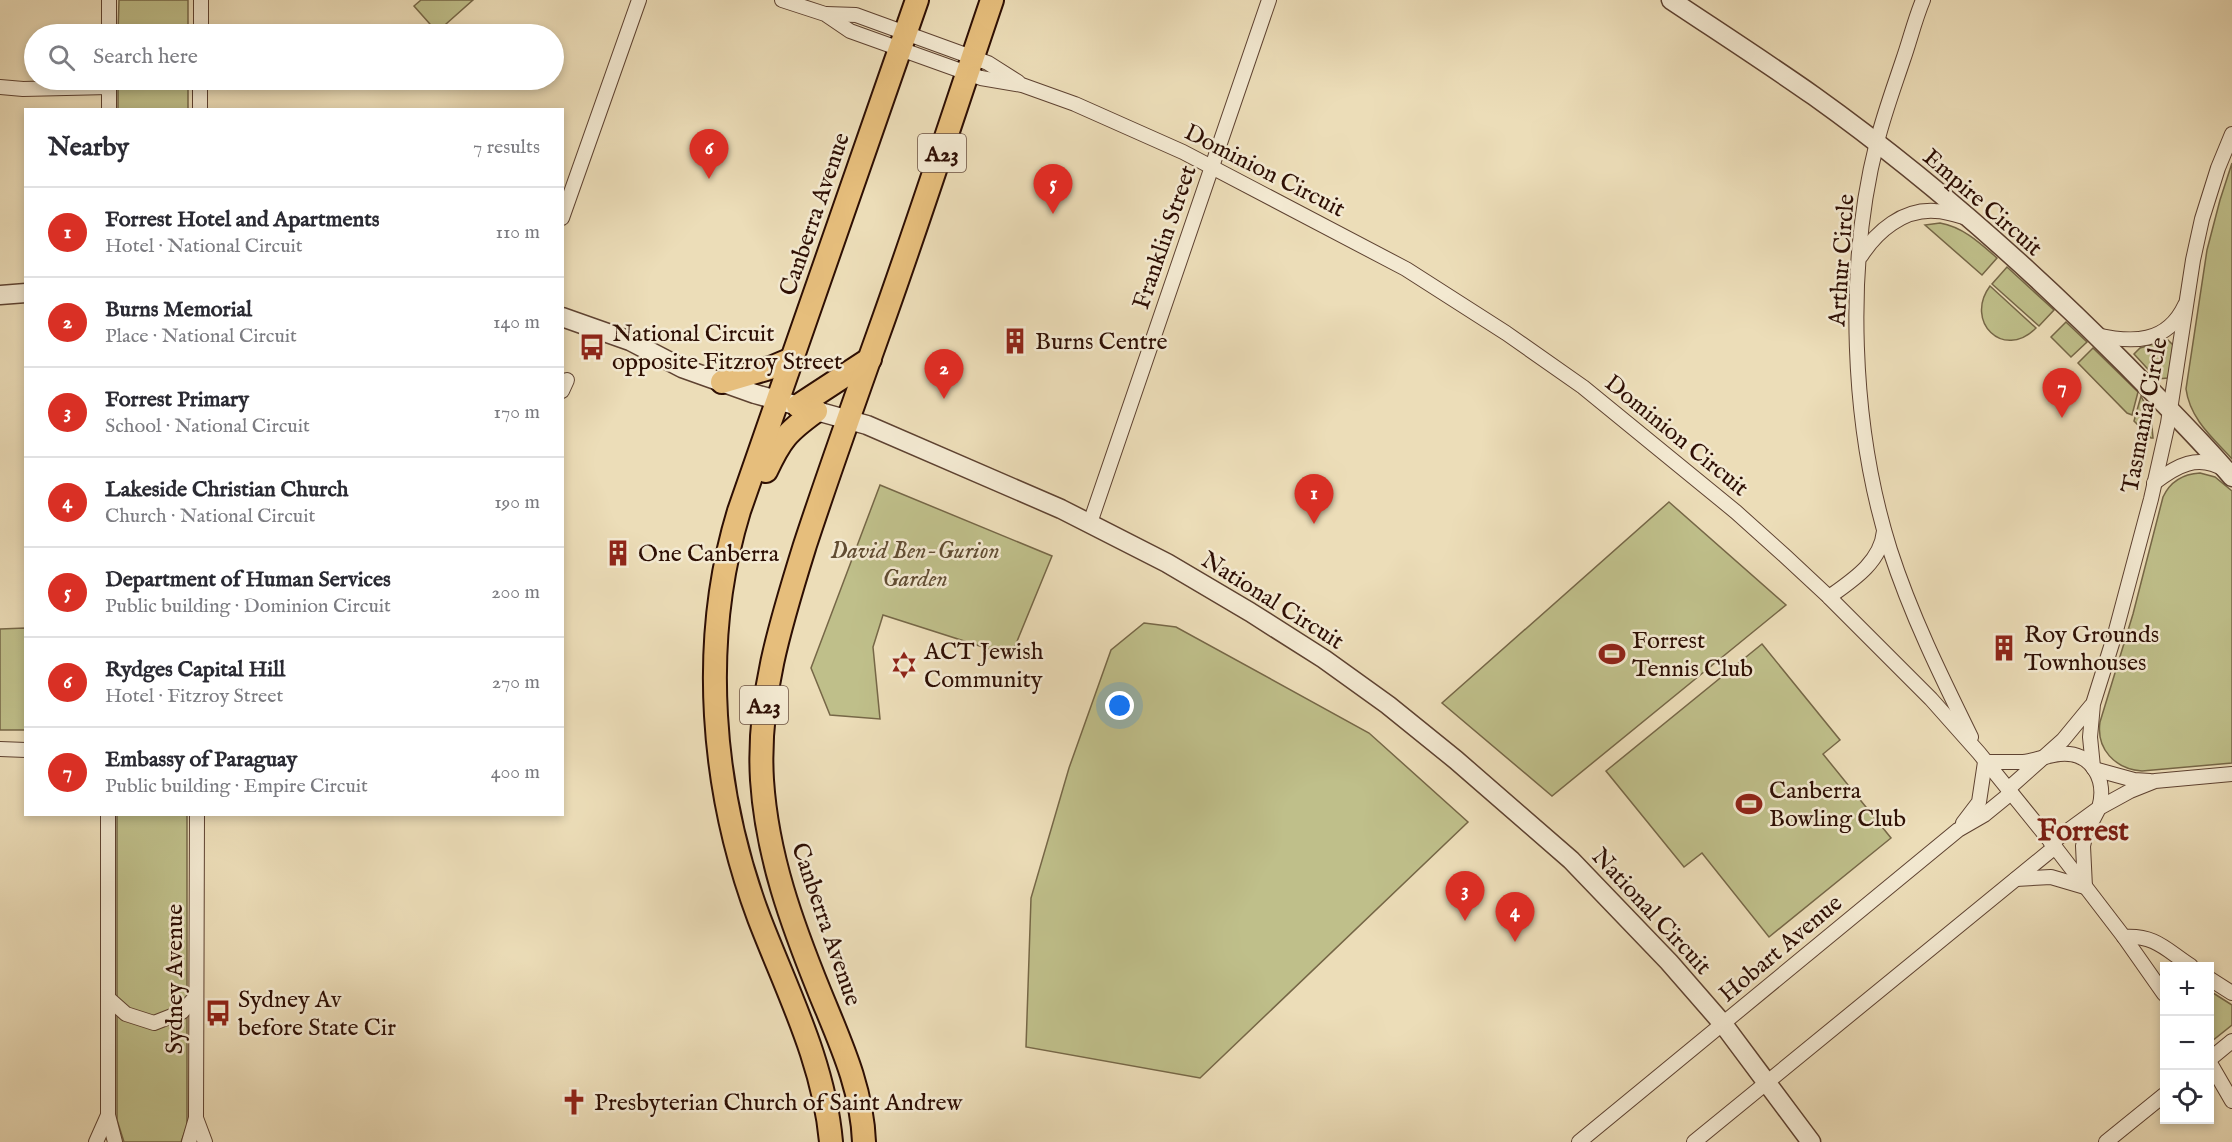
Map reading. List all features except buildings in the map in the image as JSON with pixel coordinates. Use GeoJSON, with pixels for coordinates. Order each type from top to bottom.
{"type":"FeatureCollection","features":[{"type":"Feature","properties":{"kind":"highway","name":"Canberra Avenue"},"geometry":{"type":"LineString","coordinates":[[831,1142],[826,1103],[816,1064],[749,890],[735,842],[722,773],[716,701],[718,627],[725,566],[742,504],[797,405],[792,359],[917,0]]}},
{"type":"Feature","properties":{"kind":"highway","name":"Canberra Avenue"},"geometry":{"type":"LineString","coordinates":[[864,1142],[860,1109],[850,1065],[792,923],[778,878],[766,822],[762,773],[763,713],[773,654],[784,609],[924,207],[992,0]]}},
{"type":"Feature","properties":{"kind":"highway"},"geometry":{"type":"LineString","coordinates":[[722,382],[773,368],[792,359]]}},
{"type":"Feature","properties":{"kind":"highway"},"geometry":{"type":"LineString","coordinates":[[742,504],[762,478],[783,438],[792,428],[797,405],[870,359]]}},
{"type":"Feature","properties":{"kind":"street"},"geometry":{"type":"LineString","coordinates":[[109,0],[109,24]]}},
{"type":"Feature","properties":{"kind":"street"},"geometry":{"type":"LineString","coordinates":[[201,0],[201,24]]}},
{"type":"Feature","properties":{"kind":"street"},"geometry":{"type":"LineString","coordinates":[[564,212],[639,0]]}},
{"type":"Feature","properties":{"kind":"street","name":"Dominion Circuit"},"geometry":{"type":"LineString","coordinates":[[782,0],[825,14],[850,31],[903,41],[970,65],[988,63],[1022,85],[1075,104],[1212,166],[1406,269],[1583,387],[1727,505],[1829,597],[1931,699],[2053,844],[2160,988]]}},
{"type":"Feature","properties":{"kind":"street","name":"Franklin Street"},"geometry":{"type":"LineString","coordinates":[[1090,523],[1269,0]]}},
{"type":"Feature","properties":{"kind":"street","name":"Empire Circuit"},"geometry":{"type":"LineString","coordinates":[[1671,0],[1815,97],[1877,144],[1967,218],[2096,335],[2230,475]]}},
{"type":"Feature","properties":{"kind":"street","name":"Arthur Circle"},"geometry":{"type":"LineString","coordinates":[[1923,0],[1877,144],[1869,186],[1859,259],[1857,332],[1860,395],[1873,481],[1884,529],[1917,625],[1982,757]]}},
{"type":"Feature","properties":{"kind":"street"},"geometry":{"type":"LineString","coordinates":[[0,87],[24,89]]}},
{"type":"Feature","properties":{"kind":"street"},"geometry":{"type":"LineString","coordinates":[[109,90],[109,108]]}},
{"type":"Feature","properties":{"kind":"street"},"geometry":{"type":"LineString","coordinates":[[200,108],[201,90]]}},
{"type":"Feature","properties":{"kind":"street","name":"Tasmania Circle"},"geometry":{"type":"LineString","coordinates":[[2094,768],[2090,737],[2092,704],[2120,618],[2154,483],[2170,410],[2193,260],[2208,196],[2232,134]]}},
{"type":"Feature","properties":{"kind":"street"},"geometry":{"type":"LineString","coordinates":[[1859,259],[1881,232],[1898,219],[1908,215],[1933,210],[1967,218]]}},
{"type":"Feature","properties":{"kind":"street"},"geometry":{"type":"LineString","coordinates":[[0,295],[24,295]]}},
{"type":"Feature","properties":{"kind":"street"},"geometry":{"type":"LineString","coordinates":[[2096,335],[2130,341],[2149,338],[2167,329],[2175,321],[2188,298]]}},
{"type":"Feature","properties":{"kind":"street","name":"National Circuit"},"geometry":{"type":"LineString","coordinates":[[564,318],[630,341],[682,369],[867,425],[1090,523],[1167,563],[1324,659],[1397,712],[1456,760],[1571,860],[1669,962],[1724,1024],[1811,1142]]}},
{"type":"Feature","properties":{"kind":"street"},"geometry":{"type":"LineString","coordinates":[[2154,483],[2175,467],[2196,461],[2215,465],[2230,475]]}},
{"type":"Feature","properties":{"kind":"street"},"geometry":{"type":"LineString","coordinates":[[1829,597],[1870,565],[1882,544],[1884,529]]}},
{"type":"Feature","properties":{"kind":"street","name":"Tasmania Circle"},"geometry":{"type":"LineString","coordinates":[[2047,757],[2075,727],[2092,704]]}},
{"type":"Feature","properties":{"kind":"street"},"geometry":{"type":"LineString","coordinates":[[0,749],[24,750]]}},
{"type":"Feature","properties":{"kind":"street"},"geometry":{"type":"LineString","coordinates":[[1958,830],[1978,801],[1982,757],[2023,762],[2072,754],[2094,768],[2134,780],[2155,781],[2232,774]]}},
{"type":"Feature","properties":{"kind":"street","name":"Hobart Avenue"},"geometry":{"type":"LineString","coordinates":[[1579,1142],[1958,830],[1984,815],[2047,757]]}},
{"type":"Feature","properties":{"kind":"street"},"geometry":{"type":"LineString","coordinates":[[2014,880],[2051,877],[2085,887],[2083,846],[2086,833],[2099,808],[2102,787],[2094,768]]}},
{"type":"Feature","properties":{"kind":"street"},"geometry":{"type":"LineString","coordinates":[[1694,1142],[2014,880],[2053,844],[2099,808],[2130,791],[2155,781]]}},
{"type":"Feature","properties":{"kind":"street"},"geometry":{"type":"LineString","coordinates":[[108,816],[108,1115],[115,1142]]}},
{"type":"Feature","properties":{"kind":"street","name":"Sydney Avenue"},"geometry":{"type":"LineString","coordinates":[[189,1142],[196,1118],[197,816]]}},
{"type":"Feature","properties":{"kind":"street"},"geometry":{"type":"LineString","coordinates":[[2124,937],[2142,936],[2151,939],[2186,962]]}},
{"type":"Feature","properties":{"kind":"street"},"geometry":{"type":"LineString","coordinates":[[2214,981],[2232,993]]}},
{"type":"Feature","properties":{"kind":"street"},"geometry":{"type":"LineString","coordinates":[[108,998],[126,1014],[154,1023],[182,1011],[196,996]]}},
{"type":"Feature","properties":{"kind":"street"},"geometry":{"type":"LineString","coordinates":[[2214,1057],[2232,1041]]}},
{"type":"Feature","properties":{"kind":"street"},"geometry":{"type":"LineString","coordinates":[[2214,1068],[2232,1101]]}},
{"type":"Feature","properties":{"kind":"street"},"geometry":{"type":"LineString","coordinates":[[2106,1142],[2160,1098]]}},
{"type":"Feature","properties":{"kind":"street"},"geometry":{"type":"LineString","coordinates":[[96,1142],[108,1115]]}},
{"type":"Feature","properties":{"kind":"street"},"geometry":{"type":"LineString","coordinates":[[196,1118],[205,1142]]}},
{"type":"Feature","properties":{"kind":"green space"},"geometry":{"type":"Polygon","coordinates":[[[119,0],[188,0],[188,24],[118,24],[119,0]]]}},
{"type":"Feature","properties":{"kind":"green space"},"geometry":{"type":"Polygon","coordinates":[[[421,0],[473,0],[446,24],[430,24],[414,6],[421,0]]]}},
{"type":"Feature","properties":{"kind":"green space"},"geometry":{"type":"Polygon","coordinates":[[[118,90],[188,90],[188,108],[118,108],[118,90]]]}},
{"type":"Feature","properties":{"kind":"green space"},"geometry":{"type":"Polygon","coordinates":[[[2232,163],[2232,459],[2197,419],[2188,400],[2186,389],[2207,250],[2232,163]]]}},
{"type":"Feature","properties":{"kind":"green space"},"geometry":{"type":"Polygon","coordinates":[[[1940,223],[1964,232],[1997,258],[1982,275],[1925,225],[1940,223]]]}},
{"type":"Feature","properties":{"kind":"green space"},"geometry":{"type":"Polygon","coordinates":[[[2007,267],[2054,310],[2039,326],[1992,284],[2007,267]]]}},
{"type":"Feature","properties":{"kind":"green space"},"geometry":{"type":"Polygon","coordinates":[[[1990,286],[2036,328],[2023,337],[2011,340],[2000,338],[1991,332],[1984,323],[1982,312],[1983,299],[1990,286]]]}},
{"type":"Feature","properties":{"kind":"green space"},"geometry":{"type":"Polygon","coordinates":[[[2066,322],[2087,342],[2071,357],[2051,337],[2066,322]]]}},
{"type":"Feature","properties":{"kind":"green space"},"geometry":{"type":"Polygon","coordinates":[[[2168,340],[2173,345],[2168,378],[2157,379],[2134,354],[2140,348],[2168,340]]]}},
{"type":"Feature","properties":{"kind":"green space"},"geometry":{"type":"Polygon","coordinates":[[[2093,348],[2138,392],[2132,415],[2127,413],[2078,363],[2093,348]]]}},
{"type":"Feature","properties":{"kind":"green space"},"geometry":{"type":"Polygon","coordinates":[[[2141,396],[2151,416],[2153,438],[2134,421],[2141,396]]]}},
{"type":"Feature","properties":{"kind":"green space"},"geometry":{"type":"Polygon","coordinates":[[[2200,473],[2215,477],[2232,491],[2232,763],[2142,771],[2132,769],[2116,762],[2104,749],[2100,722],[2133,614],[2163,497],[2169,487],[2178,480],[2200,473]]]}},
{"type":"Feature","properties":{"kind":"green space","name":"David Ben-Gurion Garden"},"geometry":{"type":"Polygon","coordinates":[[[880,485],[1052,556],[1011,656],[883,615],[873,647],[880,719],[830,715],[811,668],[880,485]]]}},
{"type":"Feature","properties":{"kind":"green space","name":"Forrest Tennis Club"},"geometry":{"type":"Polygon","coordinates":[[[1669,502],[1786,605],[1552,796],[1442,703],[1669,502]]]}},
{"type":"Feature","properties":{"kind":"green space"},"geometry":{"type":"Polygon","coordinates":[[[1144,623],[1176,627],[1369,733],[1468,822],[1200,1078],[1026,1047],[1031,898],[1069,768],[1111,650],[1144,623]]]}},
{"type":"Feature","properties":{"kind":"green space"},"geometry":{"type":"Polygon","coordinates":[[[24,628],[24,730],[0,730],[0,629],[24,628]]]}},
{"type":"Feature","properties":{"kind":"green space","name":"Canberra Bowling Club"},"geometry":{"type":"Polygon","coordinates":[[[1762,644],[1840,740],[1823,754],[1891,838],[1769,937],[1702,853],[1684,867],[1606,771],[1762,644]]]}},
{"type":"Feature","properties":{"kind":"green space"},"geometry":{"type":"Polygon","coordinates":[[[117,816],[187,816],[187,1126],[181,1142],[124,1142],[117,1120],[117,816]]]}},
{"type":"Feature","properties":{"kind":"green space"},"geometry":{"type":"Polygon","coordinates":[[[2214,994],[2232,1005],[2232,1025],[2214,1039],[2214,994]]]}},
{"type":"Feature","properties":{"kind":"place","name":"Rydges Capital Hill"},"geometry":{"type":"Point","coordinates":[709,179]}},
{"type":"Feature","properties":{"kind":"place","name":"Department of Human Services"},"geometry":{"type":"Point","coordinates":[1053,214]}},
{"type":"Feature","properties":{"kind":"place","name":"Burns Centre"},"geometry":{"type":"Point","coordinates":[1015,341]}},
{"type":"Feature","properties":{"kind":"place","name":"National Circuit opposite Fitzroy Street"},"geometry":{"type":"Point","coordinates":[592,347]}},
{"type":"Feature","properties":{"kind":"place","name":"Burns Memorial"},"geometry":{"type":"Point","coordinates":[944,399]}},
{"type":"Feature","properties":{"kind":"place","name":"Embassy of Paraguay"},"geometry":{"type":"Point","coordinates":[2062,418]}},
{"type":"Feature","properties":{"kind":"place","name":"Forrest Hotel and Apartments"},"geometry":{"type":"Point","coordinates":[1314,524]}},
{"type":"Feature","properties":{"kind":"place","name":"One Canberra"},"geometry":{"type":"Point","coordinates":[618,553]}},
{"type":"Feature","properties":{"kind":"place","name":"Roy Grounds Townhouses"},"geometry":{"type":"Point","coordinates":[2004,648]}},
{"type":"Feature","properties":{"kind":"place","name":"Forrest Tennis Club"},"geometry":{"type":"Point","coordinates":[1612,654]}},
{"type":"Feature","properties":{"kind":"place","name":"ACT Jewish Community"},"geometry":{"type":"Point","coordinates":[904,665]}},
{"type":"Feature","properties":{"kind":"place","name":"Canberra Bowling Club"},"geometry":{"type":"Point","coordinates":[1749,804]}},
{"type":"Feature","properties":{"kind":"place","name":"Forrest Primary"},"geometry":{"type":"Point","coordinates":[1465,921]}},
{"type":"Feature","properties":{"kind":"place","name":"Lakeside Christian Church"},"geometry":{"type":"Point","coordinates":[1515,942]}},
{"type":"Feature","properties":{"kind":"place","name":"Sydney Av before State Cir"},"geometry":{"type":"Point","coordinates":[218,1013]}},
{"type":"Feature","properties":{"kind":"place","name":"Presbyterian Church of Saint Andrew"},"geometry":{"type":"Point","coordinates":[574,1102]}},
{"type":"Feature","properties":{"kind":"district","name":"Forrest"},"geometry":{"type":"Point","coordinates":[2083,830]}}]}
